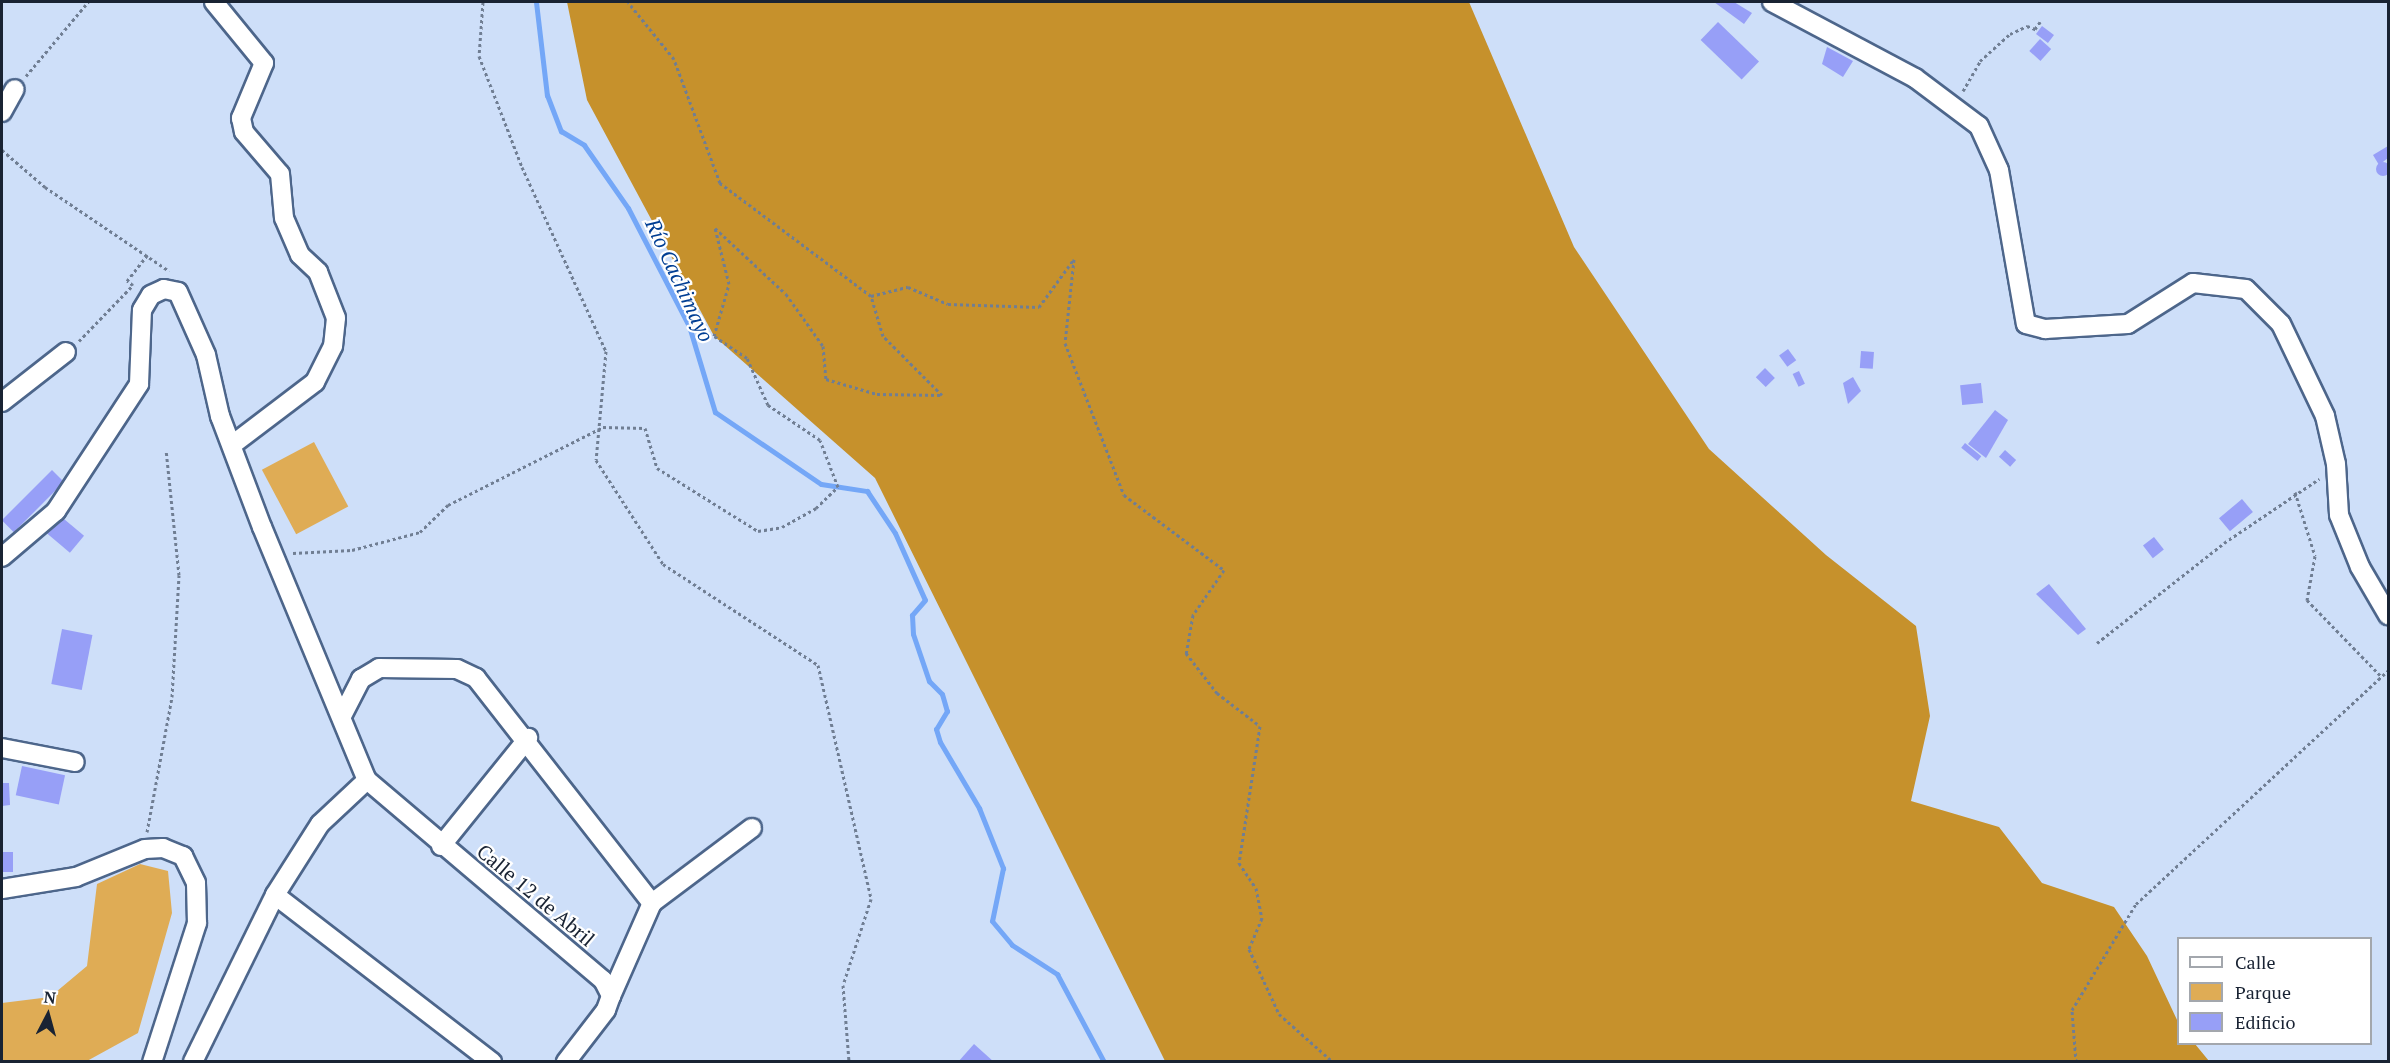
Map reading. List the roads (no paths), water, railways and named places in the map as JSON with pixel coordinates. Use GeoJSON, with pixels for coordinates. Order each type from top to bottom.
{"type":"FeatureCollection","features":[{"type":"Feature","properties":{"kind":"street"},"geometry":{"type":"LineString","coordinates":[[214,2],[264,63],[241,118],[244,132],[279,174],[284,219],[300,255],[318,272],[336,318],[333,346],[315,382],[232,445]]}},
{"type":"Feature","properties":{"kind":"street"},"geometry":{"type":"LineString","coordinates":[[1772,2],[1916,78],[1954,105],[1978,126],[1999,170],[2026,324],[2045,329],[2128,324],[2193,283],[2246,289],[2282,324],[2325,416],[2336,464],[2339,515],[2360,567],[2388,615]]}},
{"type":"Feature","properties":{"kind":"street"},"geometry":{"type":"LineString","coordinates":[[2,112],[15,89]]}},
{"type":"Feature","properties":{"kind":"street"},"geometry":{"type":"LineString","coordinates":[[2,557],[56,511],[139,384],[142,310],[151,295],[164,289],[178,291],[187,305],[232,445],[274,554],[367,780],[320,824],[275,895],[193,1062]]}},
{"type":"Feature","properties":{"kind":"street"},"geometry":{"type":"LineString","coordinates":[[2,402],[66,352]]}},
{"type":"Feature","properties":{"kind":"street"},"geometry":{"type":"LineString","coordinates":[[342,716],[361,679],[379,668],[457,669],[477,678],[528,738],[652,903]]}},
{"type":"Feature","properties":{"kind":"street"},"geometry":{"type":"LineString","coordinates":[[441,846],[528,738]]}},
{"type":"Feature","properties":{"kind":"street"},"geometry":{"type":"LineString","coordinates":[[2,748],[75,762]]}},
{"type":"Feature","properties":{"kind":"street","name":"Calle 12 de Abril"},"geometry":{"type":"LineString","coordinates":[[367,780],[441,846],[603,980],[611,996]]}},
{"type":"Feature","properties":{"kind":"street"},"geometry":{"type":"LineString","coordinates":[[566,1062],[611,996],[652,903],[752,828]]}},
{"type":"Feature","properties":{"kind":"street"},"geometry":{"type":"LineString","coordinates":[[2,889],[76,877],[145,849],[163,848],[183,856],[196,883],[197,923],[152,1062]]}},
{"type":"Feature","properties":{"kind":"street"},"geometry":{"type":"LineString","coordinates":[[275,895],[492,1062]]}},
{"type":"Feature","properties":{"kind":"waterway","name":"Río Cachimayo"},"geometry":{"type":"LineString","coordinates":[[536,2],[547,95],[561,131],[584,145],[628,208],[689,326],[715,412],[821,484],[867,491],[895,533],[925,600],[912,615],[913,634],[929,681],[942,694],[947,711],[936,729],[940,742],[979,808],[1003,868],[992,921],[1012,945],[1057,974],[1104,1062]]}}]}
